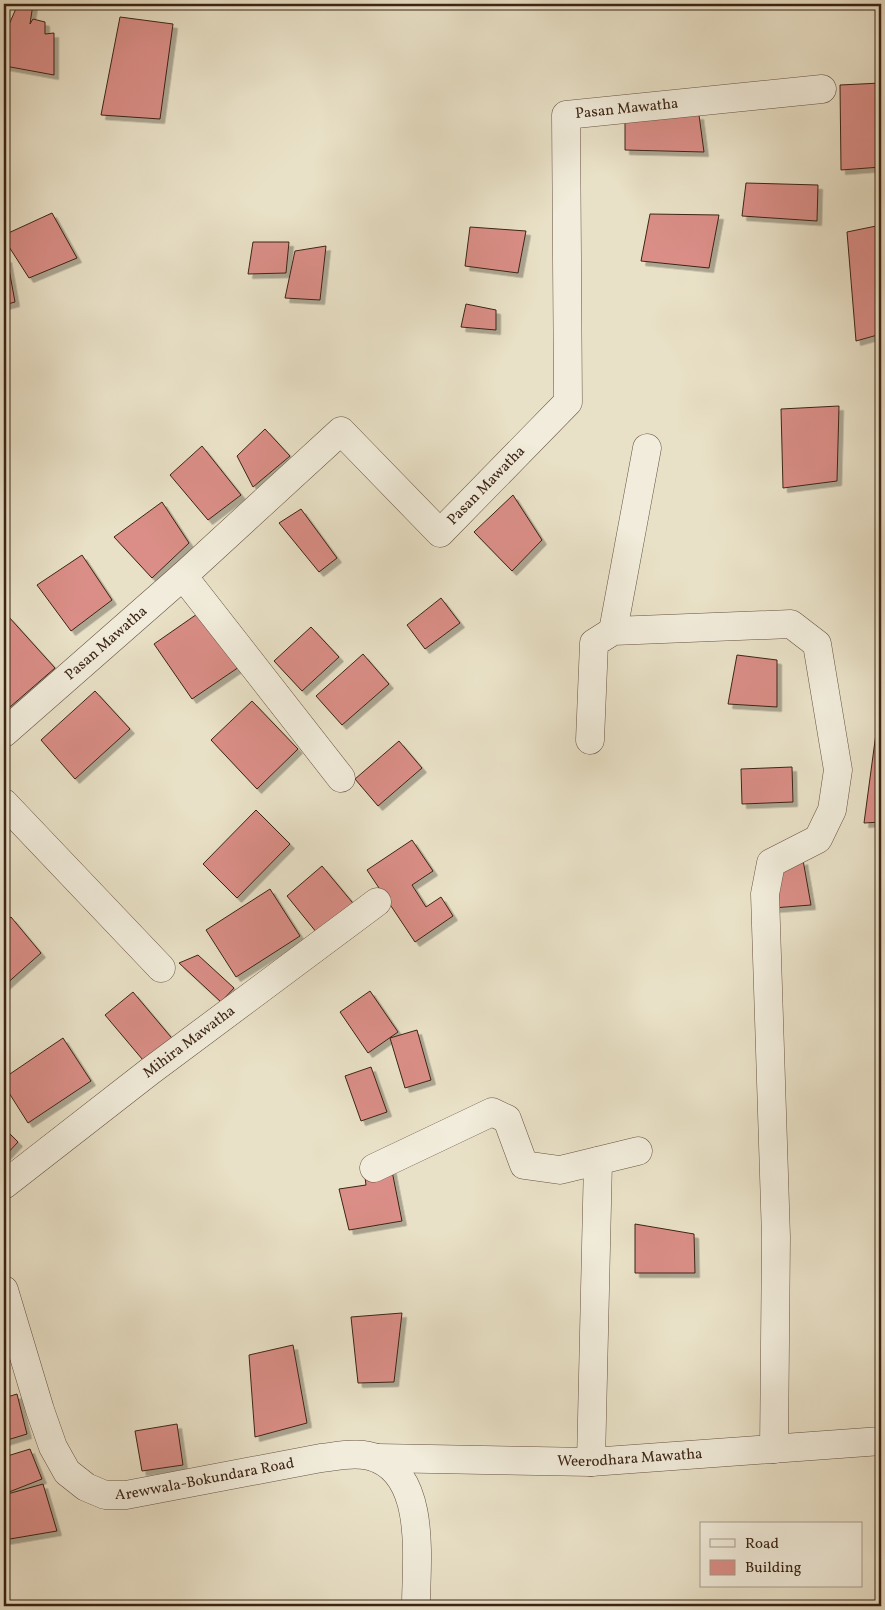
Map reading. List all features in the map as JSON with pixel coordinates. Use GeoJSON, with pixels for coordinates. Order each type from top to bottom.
{"type":"FeatureCollection","features":[{"type":"Feature","properties":{"kind":"street","name":"Pasan Mawatha"},"geometry":{"type":"LineString","coordinates":[[4,733],[183,576],[341,431],[440,533],[568,402],[566,115],[822,89]]}},
{"type":"Feature","properties":{"kind":"street"},"geometry":{"type":"LineString","coordinates":[[613,631],[647,448]]}},
{"type":"Feature","properties":{"kind":"street"},"geometry":{"type":"LineString","coordinates":[[183,576],[341,778]]}},
{"type":"Feature","properties":{"kind":"street"},"geometry":{"type":"LineString","coordinates":[[590,740],[594,643],[613,631],[791,624],[817,644],[838,770],[832,810],[818,839],[771,863],[765,894],[776,1237],[774,1449]]}},
{"type":"Feature","properties":{"kind":"street"},"geometry":{"type":"LineString","coordinates":[[4,803],[161,968]]}},
{"type":"Feature","properties":{"kind":"street","name":"Mihira Mawatha"},"geometry":{"type":"LineString","coordinates":[[4,1185],[149,1072],[377,902]]}},
{"type":"Feature","properties":{"kind":"street"},"geometry":{"type":"LineString","coordinates":[[374,1168],[492,1112],[507,1119],[524,1165],[560,1170],[638,1151]]}},
{"type":"Feature","properties":{"kind":"street"},"geometry":{"type":"LineString","coordinates":[[591,1462],[598,1161]]}},
{"type":"Feature","properties":{"kind":"street","name":"Arewwala-Bokundara Road"},"geometry":{"type":"LineString","coordinates":[[4,1290],[53,1448],[67,1472],[86,1487],[105,1495],[126,1495],[322,1458],[354,1454],[378,1458],[396,1471],[412,1500],[417,1539],[416,1606]]}},
{"type":"Feature","properties":{"kind":"street","name":"Weerodhara Mawatha"},"geometry":{"type":"LineString","coordinates":[[378,1458],[591,1462],[881,1441]]}},
{"type":"Feature","properties":{"kind":"building"},"geometry":{"type":"Polygon","coordinates":[[[18,4],[33,4],[30,24],[33,19],[45,22],[45,34],[54,33],[54,75],[5,66],[7,29],[18,4]]]}},
{"type":"Feature","properties":{"kind":"building"},"geometry":{"type":"Polygon","coordinates":[[[120,17],[173,24],[160,119],[101,115],[120,17]]]}},
{"type":"Feature","properties":{"kind":"building"},"geometry":{"type":"Polygon","coordinates":[[[4,29],[7,29],[5,66],[4,66],[4,29]]]}},
{"type":"Feature","properties":{"kind":"building"},"geometry":{"type":"Polygon","coordinates":[[[881,83],[881,167],[841,170],[840,85],[881,83]]]}},
{"type":"Feature","properties":{"kind":"building"},"geometry":{"type":"Polygon","coordinates":[[[699,115],[704,152],[625,150],[625,121],[699,115]]]}},
{"type":"Feature","properties":{"kind":"building"},"geometry":{"type":"Polygon","coordinates":[[[746,183],[818,185],[817,221],[742,216],[746,183]]]}},
{"type":"Feature","properties":{"kind":"building"},"geometry":{"type":"Polygon","coordinates":[[[52,213],[77,258],[29,278],[4,239],[4,235],[52,213]]]}},
{"type":"Feature","properties":{"kind":"building"},"geometry":{"type":"Polygon","coordinates":[[[650,214],[719,215],[709,268],[641,261],[650,214]]]}},
{"type":"Feature","properties":{"kind":"building"},"geometry":{"type":"Polygon","coordinates":[[[881,225],[881,334],[856,341],[847,232],[881,225]]]}},
{"type":"Feature","properties":{"kind":"building"},"geometry":{"type":"Polygon","coordinates":[[[470,227],[526,231],[518,273],[465,266],[470,227]]]}},
{"type":"Feature","properties":{"kind":"building"},"geometry":{"type":"Polygon","coordinates":[[[253,242],[289,242],[286,273],[248,274],[253,242]]]}},
{"type":"Feature","properties":{"kind":"building"},"geometry":{"type":"Polygon","coordinates":[[[326,246],[320,300],[285,298],[295,251],[326,246]]]}},
{"type":"Feature","properties":{"kind":"building"},"geometry":{"type":"Polygon","coordinates":[[[7,258],[15,302],[4,305],[4,259],[7,258]]]}},
{"type":"Feature","properties":{"kind":"building"},"geometry":{"type":"Polygon","coordinates":[[[466,304],[496,310],[496,330],[461,327],[466,304]]]}},
{"type":"Feature","properties":{"kind":"building"},"geometry":{"type":"Polygon","coordinates":[[[839,406],[837,481],[783,488],[781,409],[839,406]]]}},
{"type":"Feature","properties":{"kind":"building"},"geometry":{"type":"Polygon","coordinates":[[[265,429],[290,456],[253,487],[237,456],[265,429]]]}},
{"type":"Feature","properties":{"kind":"building"},"geometry":{"type":"Polygon","coordinates":[[[202,446],[241,495],[208,520],[170,475],[202,446]]]}},
{"type":"Feature","properties":{"kind":"building"},"geometry":{"type":"Polygon","coordinates":[[[513,495],[542,540],[512,571],[474,532],[513,495]]]}},
{"type":"Feature","properties":{"kind":"building"},"geometry":{"type":"Polygon","coordinates":[[[162,502],[189,543],[152,578],[114,537],[162,502]]]}},
{"type":"Feature","properties":{"kind":"building"},"geometry":{"type":"Polygon","coordinates":[[[301,509],[337,558],[319,572],[279,523],[301,509]]]}},
{"type":"Feature","properties":{"kind":"building"},"geometry":{"type":"Polygon","coordinates":[[[82,555],[112,600],[71,631],[37,585],[82,555]]]}},
{"type":"Feature","properties":{"kind":"building"},"geometry":{"type":"Polygon","coordinates":[[[441,598],[460,623],[425,649],[407,625],[441,598]]]}},
{"type":"Feature","properties":{"kind":"building"},"geometry":{"type":"Polygon","coordinates":[[[200,612],[239,667],[192,699],[154,644],[200,612]]]}},
{"type":"Feature","properties":{"kind":"building"},"geometry":{"type":"Polygon","coordinates":[[[8,616],[55,668],[10,707],[4,700],[4,619],[8,616]]]}},
{"type":"Feature","properties":{"kind":"building"},"geometry":{"type":"Polygon","coordinates":[[[311,627],[339,657],[302,691],[274,661],[311,627]]]}},
{"type":"Feature","properties":{"kind":"building"},"geometry":{"type":"Polygon","coordinates":[[[363,654],[389,684],[342,725],[316,696],[363,654]]]}},
{"type":"Feature","properties":{"kind":"building"},"geometry":{"type":"Polygon","coordinates":[[[737,655],[777,660],[777,707],[728,704],[737,655]]]}},
{"type":"Feature","properties":{"kind":"building"},"geometry":{"type":"Polygon","coordinates":[[[95,691],[130,729],[75,779],[41,740],[95,691]]]}},
{"type":"Feature","properties":{"kind":"building"},"geometry":{"type":"Polygon","coordinates":[[[252,701],[298,749],[257,789],[211,740],[252,701]]]}},
{"type":"Feature","properties":{"kind":"building"},"geometry":{"type":"Polygon","coordinates":[[[879,711],[881,711],[881,822],[864,823],[879,711]]]}},
{"type":"Feature","properties":{"kind":"building"},"geometry":{"type":"Polygon","coordinates":[[[399,741],[422,768],[378,806],[355,779],[399,741]]]}},
{"type":"Feature","properties":{"kind":"building"},"geometry":{"type":"Polygon","coordinates":[[[792,767],[793,802],[742,804],[741,769],[792,767]]]}},
{"type":"Feature","properties":{"kind":"building"},"geometry":{"type":"Polygon","coordinates":[[[256,810],[290,844],[237,898],[203,864],[256,810]]]}},
{"type":"Feature","properties":{"kind":"building"},"geometry":{"type":"Polygon","coordinates":[[[412,840],[433,871],[412,885],[426,907],[441,897],[453,916],[415,942],[367,870],[412,840]]]}},
{"type":"Feature","properties":{"kind":"building"},"geometry":{"type":"Polygon","coordinates":[[[803,860],[811,905],[773,908],[780,872],[803,860]]]}},
{"type":"Feature","properties":{"kind":"building"},"geometry":{"type":"Polygon","coordinates":[[[322,866],[357,908],[321,938],[287,896],[322,866]]]}},
{"type":"Feature","properties":{"kind":"building"},"geometry":{"type":"Polygon","coordinates":[[[270,889],[300,936],[236,977],[206,930],[270,889]]]}},
{"type":"Feature","properties":{"kind":"building"},"geometry":{"type":"Polygon","coordinates":[[[11,917],[41,953],[4,986],[4,923],[11,917]]]}},
{"type":"Feature","properties":{"kind":"building"},"geometry":{"type":"Polygon","coordinates":[[[198,955],[234,988],[221,1002],[179,963],[198,955]]]}},
{"type":"Feature","properties":{"kind":"building"},"geometry":{"type":"Polygon","coordinates":[[[370,991],[398,1032],[368,1053],[340,1012],[370,991]]]}},
{"type":"Feature","properties":{"kind":"building"},"geometry":{"type":"Polygon","coordinates":[[[133,992],[176,1043],[148,1066],[105,1015],[133,992]]]}},
{"type":"Feature","properties":{"kind":"building"},"geometry":{"type":"Polygon","coordinates":[[[417,1030],[431,1080],[405,1088],[390,1038],[417,1030]]]}},
{"type":"Feature","properties":{"kind":"building"},"geometry":{"type":"Polygon","coordinates":[[[63,1038],[91,1081],[28,1123],[4,1085],[4,1078],[63,1038]]]}},
{"type":"Feature","properties":{"kind":"building"},"geometry":{"type":"Polygon","coordinates":[[[371,1067],[387,1112],[361,1121],[345,1076],[371,1067]]]}},
{"type":"Feature","properties":{"kind":"building"},"geometry":{"type":"Polygon","coordinates":[[[4,1128],[18,1142],[4,1157],[4,1128]]]}},
{"type":"Feature","properties":{"kind":"building"},"geometry":{"type":"Polygon","coordinates":[[[391,1166],[402,1221],[349,1230],[339,1189],[366,1185],[364,1170],[391,1166]]]}},
{"type":"Feature","properties":{"kind":"building"},"geometry":{"type":"Polygon","coordinates":[[[635,1224],[694,1234],[695,1273],[635,1273],[635,1224]]]}},
{"type":"Feature","properties":{"kind":"building"},"geometry":{"type":"Polygon","coordinates":[[[402,1313],[394,1382],[358,1383],[351,1317],[402,1313]]]}},
{"type":"Feature","properties":{"kind":"building"},"geometry":{"type":"Polygon","coordinates":[[[293,1345],[307,1423],[255,1437],[249,1355],[293,1345]]]}},
{"type":"Feature","properties":{"kind":"building"},"geometry":{"type":"Polygon","coordinates":[[[17,1394],[27,1434],[4,1441],[4,1398],[17,1394]]]}},
{"type":"Feature","properties":{"kind":"building"},"geometry":{"type":"Polygon","coordinates":[[[177,1424],[183,1465],[142,1471],[135,1431],[177,1424]]]}},
{"type":"Feature","properties":{"kind":"building"},"geometry":{"type":"Polygon","coordinates":[[[30,1449],[42,1479],[4,1494],[4,1457],[30,1449]]]}},
{"type":"Feature","properties":{"kind":"building"},"geometry":{"type":"Polygon","coordinates":[[[43,1484],[57,1531],[4,1540],[4,1495],[43,1484]]]}}]}
